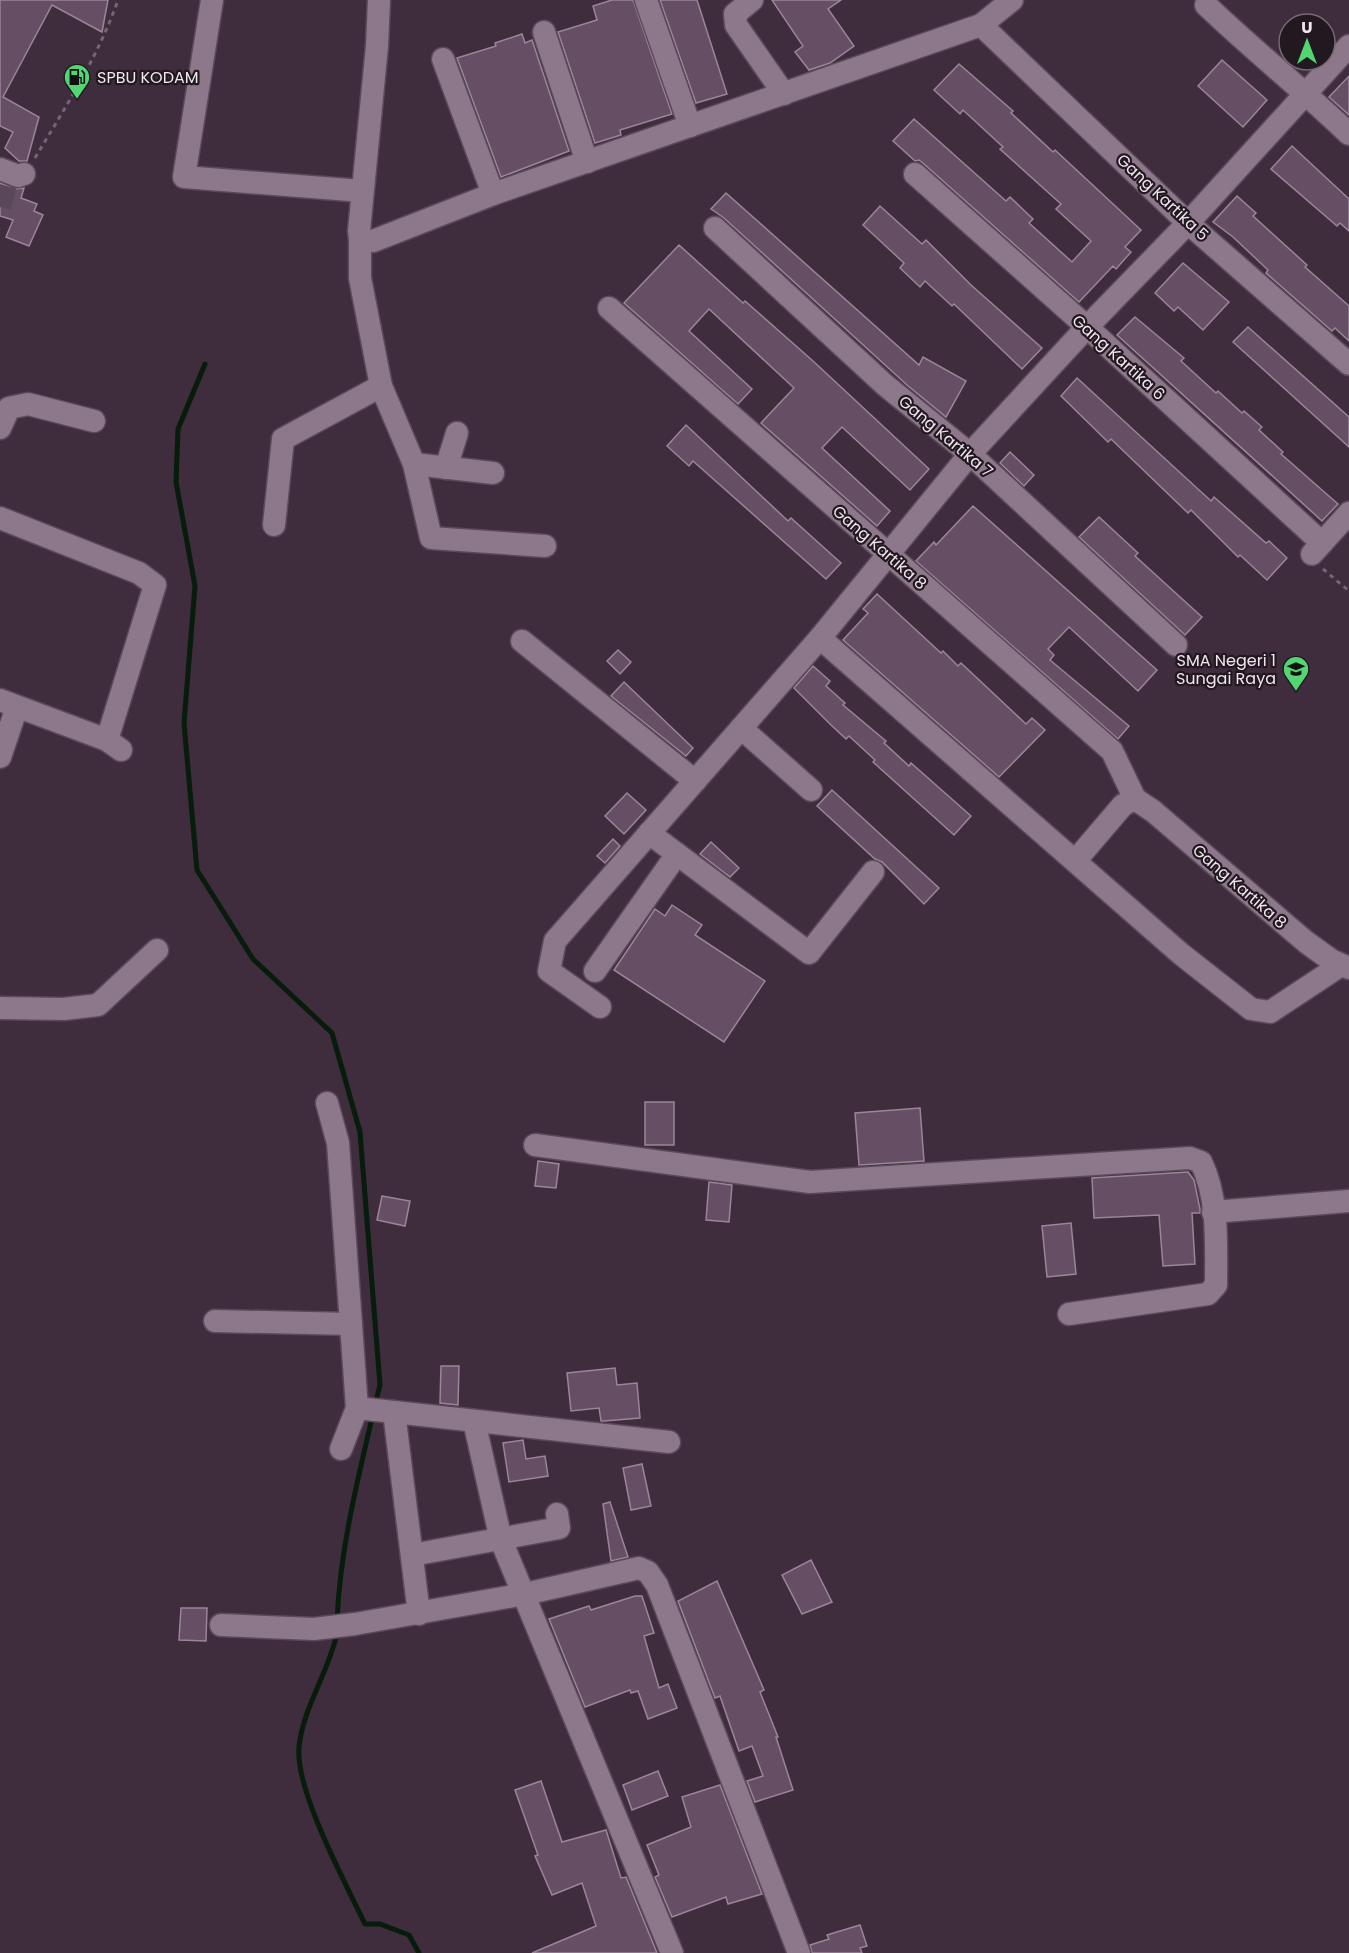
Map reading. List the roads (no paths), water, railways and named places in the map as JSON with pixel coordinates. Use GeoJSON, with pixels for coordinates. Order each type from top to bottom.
{"type":"FeatureCollection","features":[{"type":"Feature","properties":{"kind":"street"},"geometry":{"type":"LineString","coordinates":[[212,0],[184,177],[362,191]]}},
{"type":"Feature","properties":{"kind":"street"},"geometry":{"type":"LineString","coordinates":[[379,0],[377,46],[362,191],[360,278],[381,386],[414,464],[431,537],[545,546]]}},
{"type":"Feature","properties":{"kind":"street"},"geometry":{"type":"LineString","coordinates":[[646,0],[690,126]]}},
{"type":"Feature","properties":{"kind":"street"},"geometry":{"type":"LineString","coordinates":[[752,0],[735,14],[736,25],[784,94]]}},
{"type":"Feature","properties":{"kind":"street"},"geometry":{"type":"LineString","coordinates":[[360,239],[373,241],[493,194],[981,25],[1012,0]]}},
{"type":"Feature","properties":{"kind":"street"},"geometry":{"type":"LineString","coordinates":[[1206,4],[1259,56],[1305,92],[1349,134]]}},
{"type":"Feature","properties":{"kind":"street","name":"Gang Kartika 5"},"geometry":{"type":"LineString","coordinates":[[981,25],[1188,223],[1349,364]]}},
{"type":"Feature","properties":{"kind":"street"},"geometry":{"type":"LineString","coordinates":[[544,32],[587,162]]}},
{"type":"Feature","properties":{"kind":"street"},"geometry":{"type":"LineString","coordinates":[[600,1007],[549,971],[555,941],[820,638],[970,454],[1087,327],[1188,223],[1349,46]]}},
{"type":"Feature","properties":{"kind":"street"},"geometry":{"type":"LineString","coordinates":[[443,59],[493,194]]}},
{"type":"Feature","properties":{"kind":"street","name":"Gang Kartika 6"},"geometry":{"type":"LineString","coordinates":[[915,174],[1087,327],[1317,549],[1349,513]]}},
{"type":"Feature","properties":{"kind":"street","name":"Gang Kartika 7"},"geometry":{"type":"LineString","coordinates":[[715,228],[885,385],[970,454],[1176,645]]}},
{"type":"Feature","properties":{"kind":"street","name":"Gang Kartika 8"},"geometry":{"type":"LineString","coordinates":[[609,308],[1112,751],[1135,799],[1146,804],[1288,927],[1345,966]]}},
{"type":"Feature","properties":{"kind":"street"},"geometry":{"type":"LineString","coordinates":[[274,525],[283,439],[381,386]]}},
{"type":"Feature","properties":{"kind":"street"},"geometry":{"type":"LineString","coordinates":[[0,428],[9,408],[28,404],[94,421]]}},
{"type":"Feature","properties":{"kind":"street"},"geometry":{"type":"LineString","coordinates":[[446,468],[457,433]]}},
{"type":"Feature","properties":{"kind":"street"},"geometry":{"type":"LineString","coordinates":[[414,464],[493,473]]}},
{"type":"Feature","properties":{"kind":"street"},"geometry":{"type":"LineString","coordinates":[[0,518],[139,573],[155,585],[114,745],[9,703],[0,757]]}},
{"type":"Feature","properties":{"kind":"street"},"geometry":{"type":"LineString","coordinates":[[820,638],[1181,954],[1251,1009],[1270,1012],[1345,966]]}},
{"type":"Feature","properties":{"kind":"street"},"geometry":{"type":"LineString","coordinates":[[522,641],[695,781]]}},
{"type":"Feature","properties":{"kind":"street"},"geometry":{"type":"LineString","coordinates":[[741,728],[811,790]]}},
{"type":"Feature","properties":{"kind":"street"},"geometry":{"type":"LineString","coordinates":[[1076,860],[1123,805],[1135,799]]}},
{"type":"Feature","properties":{"kind":"street"},"geometry":{"type":"LineString","coordinates":[[649,833],[809,953],[873,872]]}},
{"type":"Feature","properties":{"kind":"street"},"geometry":{"type":"LineString","coordinates":[[595,971],[677,854]]}},
{"type":"Feature","properties":{"kind":"street"},"geometry":{"type":"LineString","coordinates":[[0,1008],[64,1009],[98,1005],[157,950]]}},
{"type":"Feature","properties":{"kind":"street"},"geometry":{"type":"LineString","coordinates":[[327,1103],[338,1143],[351,1324],[412,1555],[420,1614]]}},
{"type":"Feature","properties":{"kind":"street"},"geometry":{"type":"LineString","coordinates":[[535,1145],[810,1182],[1190,1158],[1201,1162],[1207,1174],[1213,1212],[1216,1286],[1213,1291],[1208,1294],[1070,1314]]}},
{"type":"Feature","properties":{"kind":"street"},"geometry":{"type":"LineString","coordinates":[[1213,1212],[1349,1202]]}},
{"type":"Feature","properties":{"kind":"street"},"geometry":{"type":"LineString","coordinates":[[215,1321],[351,1324]]}},
{"type":"Feature","properties":{"kind":"street"},"geometry":{"type":"LineString","coordinates":[[375,1410],[669,1443]]}},
{"type":"Feature","properties":{"kind":"street"},"geometry":{"type":"LineString","coordinates":[[341,1449],[375,1410]]}},
{"type":"Feature","properties":{"kind":"street"},"geometry":{"type":"LineString","coordinates":[[474,1421],[501,1540],[672,1953]]}},
{"type":"Feature","properties":{"kind":"street"},"geometry":{"type":"LineString","coordinates":[[412,1555],[559,1528],[557,1514]]}},
{"type":"Feature","properties":{"kind":"street"},"geometry":{"type":"LineString","coordinates":[[221,1625],[293,1628],[337,1626],[420,1614],[525,1594],[639,1568],[648,1572],[657,1585],[799,1953]]}},
{"type":"Feature","properties":{"kind":"waterway"},"geometry":{"type":"LineString","coordinates":[[205,364],[178,429],[176,482],[195,586],[184,723],[197,870],[253,959],[332,1033],[360,1132],[380,1385],[375,1405]]}},
{"type":"Feature","properties":{"kind":"waterway"},"geometry":{"type":"LineString","coordinates":[[337,1621],[345,1542],[373,1414]]}},
{"type":"Feature","properties":{"kind":"waterway"},"geometry":{"type":"LineString","coordinates":[[337,1633],[301,1732],[300,1765],[305,1787],[323,1836],[365,1924],[380,1924],[409,1935],[419,1953]]}},
{"type":"Feature","properties":{"kind":"tunnel"},"geometry":{"type":"LineString","coordinates":[[0,207],[7,180]]}},
{"type":"Feature","properties":{"kind":"place","name":"SPBU KODAM"},"geometry":{"type":"Point","coordinates":[77,100]}},
{"type":"Feature","properties":{"kind":"place","name":"SMA Negeri 1 Sungai Raya"},"geometry":{"type":"Point","coordinates":[1296,692]}}]}
